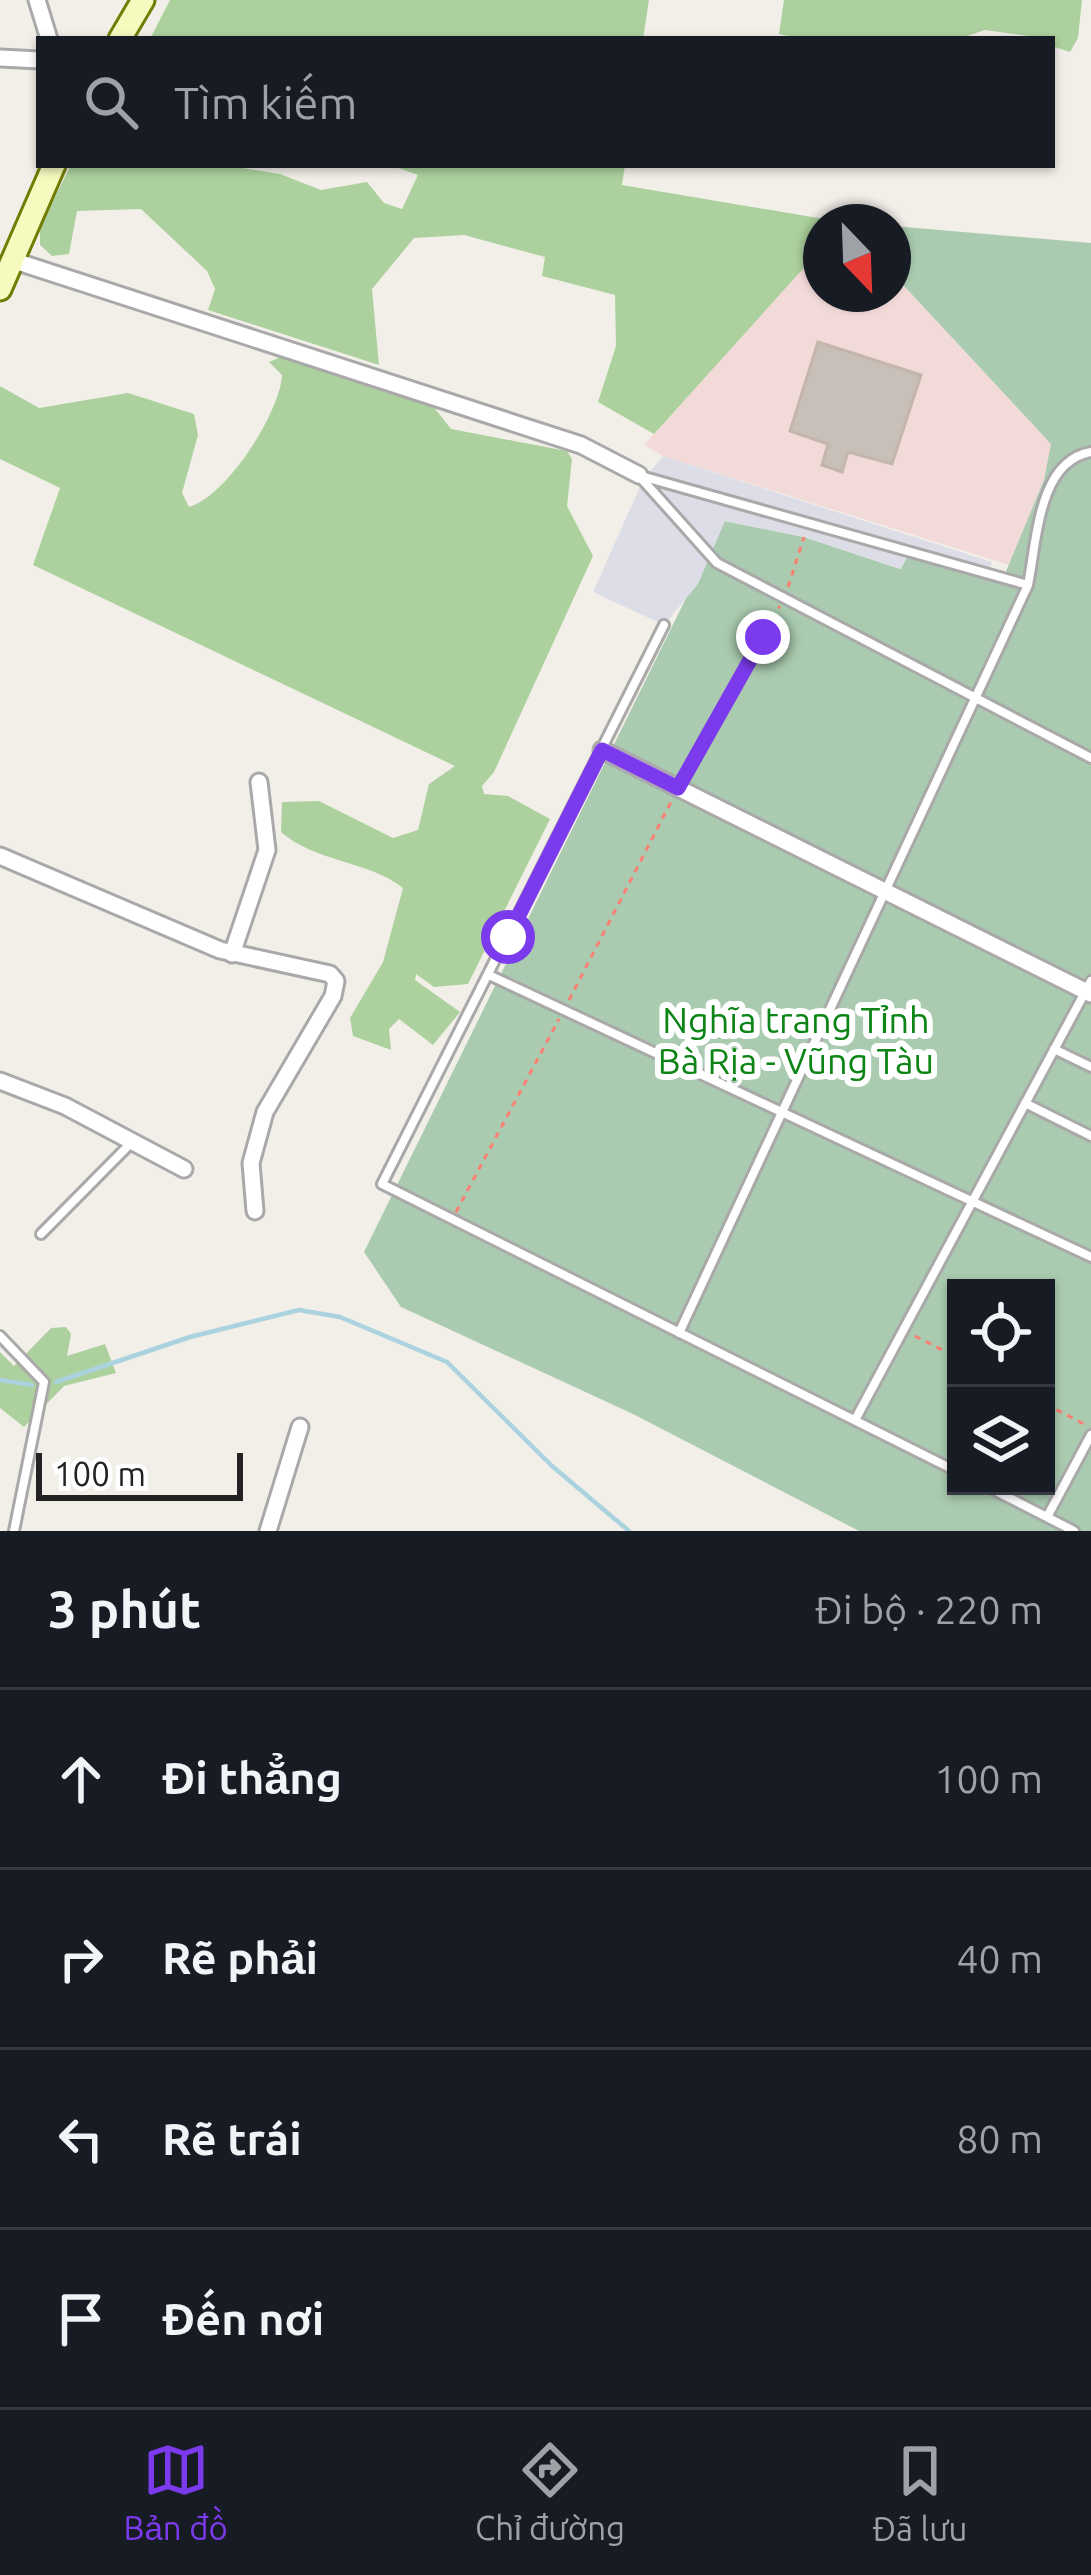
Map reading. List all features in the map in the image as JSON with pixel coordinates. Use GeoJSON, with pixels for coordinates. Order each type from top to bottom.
{"type":"FeatureCollection","features":[{"type":"Feature","properties":{"kind":"main road"},"geometry":{"type":"LineString","coordinates":[[122,36],[143,0]]}},
{"type":"Feature","properties":{"kind":"main road"},"geometry":{"type":"LineString","coordinates":[[0,289],[53,168]]}},
{"type":"Feature","properties":{"kind":"street"},"geometry":{"type":"LineString","coordinates":[[37,0],[48,36]]}},
{"type":"Feature","properties":{"kind":"street"},"geometry":{"type":"LineString","coordinates":[[0,58],[36,60]]}},
{"type":"Feature","properties":{"kind":"street"},"geometry":{"type":"LineString","coordinates":[[12,260],[581,445],[639,476]]}},
{"type":"Feature","properties":{"kind":"street"},"geometry":{"type":"LineString","coordinates":[[602,750],[1089,989]]}},
{"type":"Feature","properties":{"kind":"street"},"geometry":{"type":"LineString","coordinates":[[232,954],[267,850],[259,782]]}},
{"type":"Feature","properties":{"kind":"street"},"geometry":{"type":"LineString","coordinates":[[0,856],[57,877],[113,908],[232,954],[330,974],[336,981],[333,996],[266,1112],[250,1163],[255,1211]]}},
{"type":"Feature","properties":{"kind":"street"},"geometry":{"type":"LineString","coordinates":[[0,1081],[64,1106],[184,1169]]}},
{"type":"Feature","properties":{"kind":"street"},"geometry":{"type":"LineString","coordinates":[[268,1531],[300,1427]]}},
{"type":"Feature","properties":{"kind":"lane"},"geometry":{"type":"LineString","coordinates":[[679,1333],[1028,585],[1057,469],[1076,454],[1091,452]]}},
{"type":"Feature","properties":{"kind":"lane"},"geometry":{"type":"LineString","coordinates":[[639,476],[1028,585]]}},
{"type":"Feature","properties":{"kind":"lane"},"geometry":{"type":"LineString","coordinates":[[639,476],[717,563],[1091,758]]}},
{"type":"Feature","properties":{"kind":"lane"},"geometry":{"type":"LineString","coordinates":[[664,625],[382,1184],[947,1466]]}},
{"type":"Feature","properties":{"kind":"lane"},"geometry":{"type":"LineString","coordinates":[[489,974],[1091,1257]]}},
{"type":"Feature","properties":{"kind":"lane"},"geometry":{"type":"LineString","coordinates":[[855,1420],[1089,989]]}},
{"type":"Feature","properties":{"kind":"lane"},"geometry":{"type":"LineString","coordinates":[[1054,1049],[1091,1067]]}},
{"type":"Feature","properties":{"kind":"lane"},"geometry":{"type":"LineString","coordinates":[[1025,1103],[1091,1136]]}},
{"type":"Feature","properties":{"kind":"lane"},"geometry":{"type":"LineString","coordinates":[[41,1234],[132,1142]]}},
{"type":"Feature","properties":{"kind":"lane"},"geometry":{"type":"LineString","coordinates":[[0,1336],[44,1382],[14,1531]]}},
{"type":"Feature","properties":{"kind":"lane"},"geometry":{"type":"LineString","coordinates":[[1047,1517],[1091,1431]]}},
{"type":"Feature","properties":{"kind":"lane"},"geometry":{"type":"LineString","coordinates":[[1004,1495],[1074,1531]]}},
{"type":"Feature","properties":{"kind":"path"},"geometry":{"type":"LineString","coordinates":[[452,1219],[678,788],[784,599],[804,537]]}},
{"type":"Feature","properties":{"kind":"path"},"geometry":{"type":"LineString","coordinates":[[905,1330],[947,1352]]}},
{"type":"Feature","properties":{"kind":"path"},"geometry":{"type":"LineString","coordinates":[[1055,1409],[1091,1431]]}},
{"type":"Feature","properties":{"kind":"shaded area"},"geometry":{"type":"Polygon","coordinates":[[[803,269],[803,312],[911,312],[911,293],[1051,444],[1044,480],[1009,565],[663,456],[644,445],[803,269]]]}},
{"type":"Feature","properties":{"kind":"shaded area"},"geometry":{"type":"Polygon","coordinates":[[[663,456],[992,562],[987,577],[910,552],[901,569],[804,537],[725,521],[698,584],[664,625],[593,592],[643,480],[663,456]]]}},
{"type":"Feature","properties":{"kind":"green space"},"geometry":{"type":"Polygon","coordinates":[[[170,0],[649,0],[643,36],[152,36],[170,0]]]}},
{"type":"Feature","properties":{"kind":"green space"},"geometry":{"type":"Polygon","coordinates":[[[784,0],[1082,0],[1078,38],[1070,52],[1055,47],[1055,36],[985,30],[967,36],[779,34],[784,0]]]}},
{"type":"Feature","properties":{"kind":"green space"},"geometry":{"type":"Polygon","coordinates":[[[69,168],[243,168],[280,174],[321,190],[367,182],[384,203],[402,209],[418,175],[398,168],[625,168],[622,185],[803,215],[803,269],[654,434],[598,402],[616,346],[615,295],[542,276],[545,257],[464,235],[414,238],[372,289],[379,365],[208,310],[215,289],[207,271],[141,209],[77,211],[69,254],[52,256],[40,245],[40,226],[69,168]]]}},
{"type":"Feature","properties":{"kind":"green space","name":"Nghĩa trang Tỉnh Bà Rịa - Vũng Tàu"},"geometry":{"type":"Polygon","coordinates":[[[911,228],[1091,243],[1091,1531],[859,1531],[633,1414],[401,1307],[364,1252],[724,521],[804,537],[900,569],[910,552],[1002,581],[1044,480],[1051,444],[911,293],[911,228]]]}},
{"type":"Feature","properties":{"kind":"green space"},"geometry":{"type":"Polygon","coordinates":[[[283,356],[433,406],[451,429],[567,451],[572,459],[567,506],[593,556],[494,772],[482,786],[484,794],[508,796],[550,819],[468,984],[434,987],[416,974],[415,980],[460,1012],[433,1045],[399,1019],[389,1029],[391,1050],[353,1036],[350,1018],[383,962],[403,888],[295,842],[281,832],[282,802],[319,801],[393,838],[418,830],[429,784],[455,766],[33,565],[60,488],[0,459],[0,386],[39,408],[128,393],[194,414],[198,435],[182,493],[189,507],[219,488],[249,452],[279,391],[282,375],[269,362],[283,356]]]}},
{"type":"Feature","properties":{"kind":"green space"},"geometry":{"type":"Polygon","coordinates":[[[66,1327],[71,1334],[67,1356],[105,1344],[116,1373],[64,1386],[24,1427],[0,1408],[0,1352],[14,1366],[51,1328],[66,1327]]]}},
{"type":"Feature","properties":{"kind":"building"},"geometry":{"type":"Polygon","coordinates":[[[818,342],[921,375],[892,464],[848,452],[842,472],[822,465],[828,444],[790,431],[818,342]]]}},
{"type":"Feature","properties":{"kind":"waterway"},"geometry":{"type":"LineString","coordinates":[[56,1382],[190,1337],[299,1310],[340,1317],[447,1362],[552,1466],[629,1531]]}},
{"type":"Feature","properties":{"kind":"waterway"},"geometry":{"type":"LineString","coordinates":[[0,1380],[32,1385]]}},
{"type":"Feature","properties":{"kind":"route"},"geometry":{"type":"LineString","coordinates":[[508,937],[602,750],[678,788],[763,637]]}}]}
